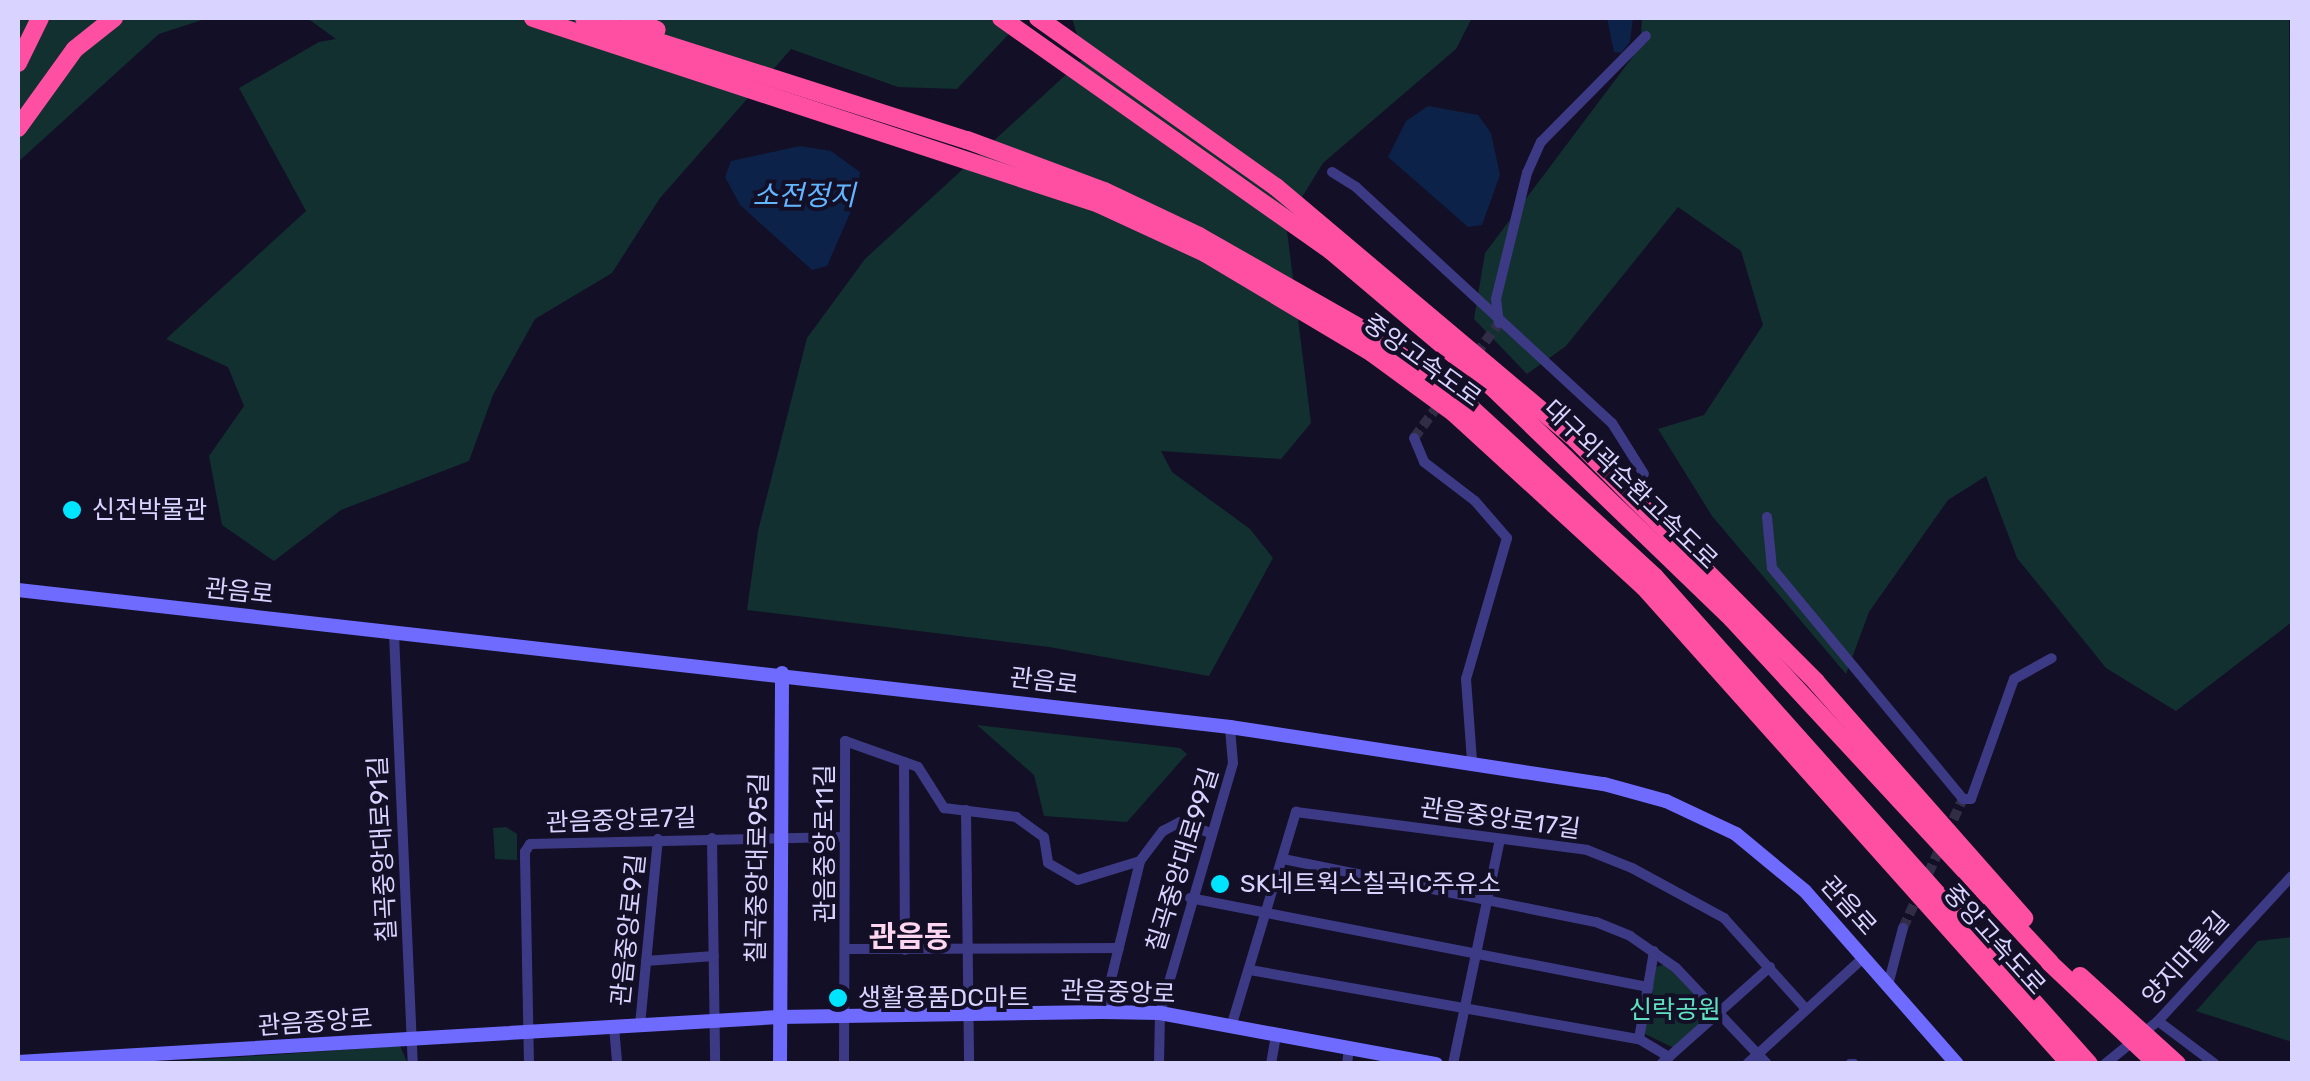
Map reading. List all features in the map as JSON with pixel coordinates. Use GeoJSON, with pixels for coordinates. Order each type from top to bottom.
{"type":"FeatureCollection","features":[{"type":"Feature","properties":{"kind":"highway"},"geometry":{"type":"LineString","coordinates":[[18,37],[28,18]]}},
{"type":"Feature","properties":{"kind":"highway"},"geometry":{"type":"LineString","coordinates":[[18,63],[40,18]]}},
{"type":"Feature","properties":{"kind":"highway"},"geometry":{"type":"LineString","coordinates":[[18,128],[74,49],[114,18]]}},
{"type":"Feature","properties":{"kind":"highway","name":"중앙고속도로"},"geometry":{"type":"LineString","coordinates":[[533,18],[848,116],[1099,204],[1204,254],[1372,354],[1454,413],[1644,586],[2080,1061]]}},
{"type":"Feature","properties":{"kind":"highway","name":"중앙고속도로"},"geometry":{"type":"LineString","coordinates":[[584,18],[720,60],[1104,191],[1198,236],[1371,334],[1466,404],[1632,553],[2080,1061]]}},
{"type":"Feature","properties":{"kind":"highway"},"geometry":{"type":"LineString","coordinates":[[629,18],[720,60]]}},
{"type":"Feature","properties":{"kind":"highway","name":"대구외곽순환고속도로"},"geometry":{"type":"LineString","coordinates":[[1001,18],[1330,250],[1492,387],[1732,619],[2157,1064]]}},
{"type":"Feature","properties":{"kind":"highway","name":"대구외곽순환고속도로"},"geometry":{"type":"LineString","coordinates":[[1038,18],[1291,199],[1576,440],[1742,602],[2095,1000],[2176,1063]]}},
{"type":"Feature","properties":{"kind":"main road","name":"관음로"},"geometry":{"type":"LineString","coordinates":[[18,590],[394,634],[782,673],[1230,727],[1542,770],[1666,801],[1736,834],[1805,890],[1957,1064]]}},
{"type":"Feature","properties":{"kind":"main road","name":"칠곡중앙대로95길"},"geometry":{"type":"LineString","coordinates":[[780,1064],[782,673]]}},
{"type":"Feature","properties":{"kind":"main road","name":"관음중앙로"},"geometry":{"type":"LineString","coordinates":[[18,1062],[162,1059],[529,1031],[779,1017],[1160,1012],[1276,1035],[1348,1056],[1436,1064]]}},
{"type":"Feature","properties":{"kind":"street"},"geometry":{"type":"LineString","coordinates":[[1499,323],[1496,300],[1527,172],[1541,142],[1646,36]]}},
{"type":"Feature","properties":{"kind":"street"},"geometry":{"type":"LineString","coordinates":[[1332,172],[1384,212],[1499,323],[1612,423],[1644,474]]}},
{"type":"Feature","properties":{"kind":"street"},"geometry":{"type":"LineString","coordinates":[[1414,438],[1424,462],[1475,501],[1507,538],[1466,679],[1472,761]]}},
{"type":"Feature","properties":{"kind":"street"},"geometry":{"type":"LineString","coordinates":[[1767,517],[1772,568],[1963,799],[1972,799],[2014,679],[2052,658]]}},
{"type":"Feature","properties":{"kind":"street","name":"칠곡중앙대로91길"},"geometry":{"type":"LineString","coordinates":[[394,634],[412,1064]]}},
{"type":"Feature","properties":{"kind":"street","name":"칠곡중앙대로99길"},"geometry":{"type":"LineString","coordinates":[[1159,1064],[1160,1012],[1190,898],[1233,763],[1230,727]]}},
{"type":"Feature","properties":{"kind":"street","name":"관음중앙로11길"},"geometry":{"type":"LineString","coordinates":[[844,1064],[845,742],[904,762],[930,780],[944,808],[966,810]]}},
{"type":"Feature","properties":{"kind":"street"},"geometry":{"type":"LineString","coordinates":[[904,762],[905,950]]}},
{"type":"Feature","properties":{"kind":"street"},"geometry":{"type":"LineString","coordinates":[[969,1064],[966,810],[1016,817],[1037,830],[1048,863],[1078,880],[1140,862]]}},
{"type":"Feature","properties":{"kind":"street","name":"관음중앙로17길"},"geometry":{"type":"LineString","coordinates":[[1230,1028],[1296,812],[1587,850],[1632,868],[1724,918],[1806,1009]]}},
{"type":"Feature","properties":{"kind":"street"},"geometry":{"type":"LineString","coordinates":[[1103,1012],[1140,862],[1163,830],[1180,822],[1211,833]]}},
{"type":"Feature","properties":{"kind":"street","name":"관음중앙로7길"},"geometry":{"type":"LineString","coordinates":[[529,1031],[525,852],[538,842],[844,837]]}},
{"type":"Feature","properties":{"kind":"street","name":"관음중앙로9길"},"geometry":{"type":"LineString","coordinates":[[640,1025],[658,838]]}},
{"type":"Feature","properties":{"kind":"street"},"geometry":{"type":"LineString","coordinates":[[712,838],[715,1064]]}},
{"type":"Feature","properties":{"kind":"street"},"geometry":{"type":"LineString","coordinates":[[1453,1064],[1500,839]]}},
{"type":"Feature","properties":{"kind":"street"},"geometry":{"type":"LineString","coordinates":[[1283,859],[1596,922],[1654,952],[1720,1010],[1767,1064]]}},
{"type":"Feature","properties":{"kind":"street","name":"양지마을길"},"geometry":{"type":"LineString","coordinates":[[2105,1064],[2158,1022],[2292,876]]}},
{"type":"Feature","properties":{"kind":"street"},"geometry":{"type":"LineString","coordinates":[[1190,898],[1266,917],[1648,986]]}},
{"type":"Feature","properties":{"kind":"street"},"geometry":{"type":"LineString","coordinates":[[1888,984],[1903,928]]}},
{"type":"Feature","properties":{"kind":"street","name":"관음중앙로11길"},"geometry":{"type":"LineString","coordinates":[[845,949],[967,953],[1119,948]]}},
{"type":"Feature","properties":{"kind":"street"},"geometry":{"type":"LineString","coordinates":[[1639,1039],[1654,952]]}},
{"type":"Feature","properties":{"kind":"street"},"geometry":{"type":"LineString","coordinates":[[646,961],[714,956]]}},
{"type":"Feature","properties":{"kind":"street"},"geometry":{"type":"LineString","coordinates":[[1747,1064],[1864,957]]}},
{"type":"Feature","properties":{"kind":"street"},"geometry":{"type":"LineString","coordinates":[[1250,970],[1639,1039],[1665,1060],[1770,968]]}},
{"type":"Feature","properties":{"kind":"street"},"geometry":{"type":"LineString","coordinates":[[2158,1022],[2215,1064]]}},
{"type":"Feature","properties":{"kind":"street"},"geometry":{"type":"LineString","coordinates":[[614,1027],[617,1064]]}},
{"type":"Feature","properties":{"kind":"street"},"geometry":{"type":"LineString","coordinates":[[529,1031],[529,1064]]}},
{"type":"Feature","properties":{"kind":"street"},"geometry":{"type":"LineString","coordinates":[[1271,1064],[1276,1035]]}},
{"type":"Feature","properties":{"kind":"green space"},"geometry":{"type":"Polygon","coordinates":[[[18,18],[208,18],[159,34],[18,162],[18,18]]]}},
{"type":"Feature","properties":{"kind":"green space"},"geometry":{"type":"Polygon","coordinates":[[[307,18],[1033,18],[1021,21],[957,89],[898,87],[791,49],[660,198],[612,273],[535,319],[493,395],[469,461],[341,510],[274,561],[222,525],[209,456],[244,406],[228,367],[166,339],[306,211],[239,88],[319,42],[336,39],[307,18]]]}},
{"type":"Feature","properties":{"kind":"green space"},"geometry":{"type":"Polygon","coordinates":[[[1072,18],[1472,18],[1456,49],[1323,163],[1286,223],[1311,423],[1281,459],[1161,451],[1172,472],[1250,529],[1273,558],[1209,676],[1049,647],[747,610],[758,531],[807,338],[865,259],[1084,58],[1072,18]]]}},
{"type":"Feature","properties":{"kind":"green space"},"geometry":{"type":"Polygon","coordinates":[[[1642,18],[2289,18],[2292,622],[2176,711],[2106,668],[2017,558],[1986,476],[1948,500],[1869,612],[1846,674],[1712,516],[1658,429],[1704,415],[1763,325],[1741,251],[1678,207],[1566,346],[1527,374],[1474,319],[1485,253],[1640,47],[1642,18]]]}},
{"type":"Feature","properties":{"kind":"green space"},"geometry":{"type":"Polygon","coordinates":[[[977,725],[1180,748],[1187,754],[1127,822],[1044,816],[1034,775],[977,725]]]}},
{"type":"Feature","properties":{"kind":"green space"},"geometry":{"type":"Polygon","coordinates":[[[506,827],[517,834],[517,860],[495,859],[493,828],[506,827]]]}},
{"type":"Feature","properties":{"kind":"green space"},"geometry":{"type":"Polygon","coordinates":[[[2292,937],[2292,1042],[2196,1011],[2258,941],[2292,937]]]}},
{"type":"Feature","properties":{"kind":"green space","name":"신락공원"},"geometry":{"type":"Polygon","coordinates":[[[1666,964],[1709,1006],[1709,1016],[1674,1048],[1643,1033],[1656,967],[1666,964]]]}},
{"type":"Feature","properties":{"kind":"green space"},"geometry":{"type":"Polygon","coordinates":[[[400,1046],[408,1064],[174,1064],[179,1061],[400,1046]]]}},
{"type":"Feature","properties":{"kind":"water"},"geometry":{"type":"Polygon","coordinates":[[[1607,18],[1633,18],[1630,42],[1621,53],[1614,52],[1607,18]]]}},
{"type":"Feature","properties":{"kind":"water"},"geometry":{"type":"Polygon","coordinates":[[[1428,106],[1478,115],[1491,133],[1500,175],[1482,225],[1468,227],[1388,157],[1406,121],[1428,106]]]}},
{"type":"Feature","properties":{"kind":"water","name":"소전정지"},"geometry":{"type":"Polygon","coordinates":[[[800,146],[831,151],[860,172],[858,195],[827,266],[812,270],[740,205],[725,177],[731,161],[800,146]]]}},
{"type":"Feature","properties":{"kind":"tunnel"},"geometry":{"type":"LineString","coordinates":[[1414,438],[1499,323]]}},
{"type":"Feature","properties":{"kind":"tunnel"},"geometry":{"type":"LineString","coordinates":[[1903,928],[1963,799]]}},
{"type":"Feature","properties":{"kind":"place","name":"신전박물관"},"geometry":{"type":"Point","coordinates":[72,510]}},
{"type":"Feature","properties":{"kind":"place","name":"SK네트웍스칠곡IC주유소"},"geometry":{"type":"Point","coordinates":[1220,884]}},
{"type":"Feature","properties":{"kind":"place","name":"생활용품DC마트"},"geometry":{"type":"Point","coordinates":[838,998]}},
{"type":"Feature","properties":{"kind":"district","name":"관음동"},"geometry":{"type":"Point","coordinates":[910,937]}}]}
